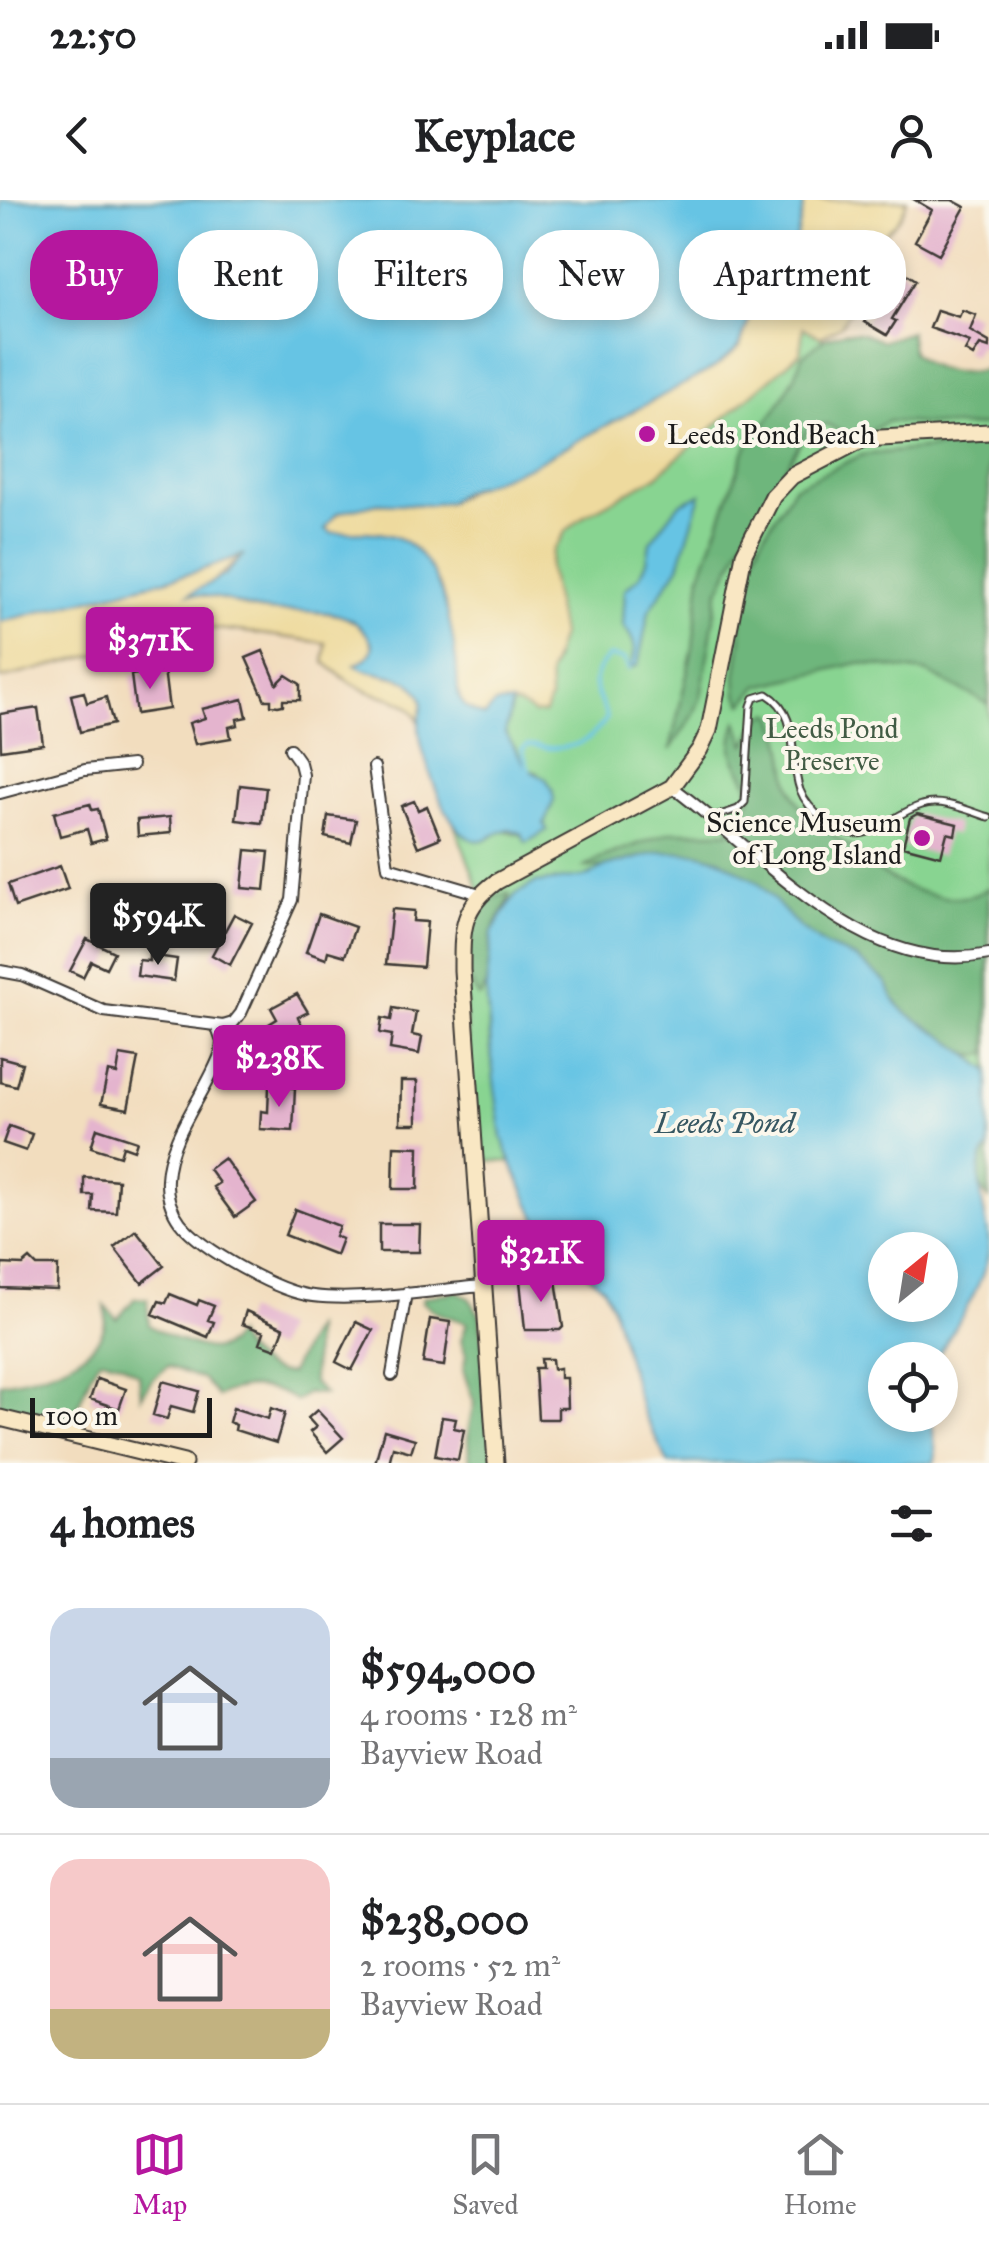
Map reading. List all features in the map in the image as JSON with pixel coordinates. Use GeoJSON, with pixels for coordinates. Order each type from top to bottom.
{"type":"FeatureCollection","features":[{"type":"Feature","properties":{"kind":"main road"},"geometry":{"type":"LineString","coordinates":[[496,1463],[462,952],[467,912],[480,894],[496,882],[672,787],[700,750],[709,730],[744,554],[773,496],[792,476],[863,440],[890,435],[989,432]]}},
{"type":"Feature","properties":{"kind":"main road"},"geometry":{"type":"LineString","coordinates":[[0,1418],[184,1463]]}},
{"type":"Feature","properties":{"kind":"street"},"geometry":{"type":"LineString","coordinates":[[0,971],[33,979],[104,1011],[231,1024],[238,1018],[292,900],[302,776],[300,762],[290,750]]}},
{"type":"Feature","properties":{"kind":"street"},"geometry":{"type":"LineString","coordinates":[[0,793],[85,770],[132,765]]}},
{"type":"Feature","properties":{"kind":"street"},"geometry":{"type":"LineString","coordinates":[[374,767],[388,867],[480,894]]}},
{"type":"Feature","properties":{"kind":"street"},"geometry":{"type":"LineString","coordinates":[[672,787],[816,903],[882,942],[932,955],[989,954]]}},
{"type":"Feature","properties":{"kind":"street"},"geometry":{"type":"LineString","coordinates":[[216,1025],[221,1052],[168,1168],[168,1194],[178,1219],[209,1248],[295,1292],[322,1297],[483,1286]]}},
{"type":"Feature","properties":{"kind":"street"},"geometry":{"type":"LineString","coordinates":[[392,1376],[406,1292]]}},
{"type":"Feature","properties":{"kind":"lane"},"geometry":{"type":"LineString","coordinates":[[714,817],[746,802],[751,706],[754,698],[767,694],[782,702],[788,717],[794,774],[804,800],[834,827],[853,834],[869,832],[923,804],[939,803],[989,817]]}},
{"type":"Feature","properties":{"kind":"green space","name":"Leeds Pond Preserve"},"geometry":{"type":"Polygon","coordinates":[[[802,326],[820,337],[989,387],[989,1071],[949,1040],[604,867],[583,877],[540,885],[518,894],[506,905],[494,927],[488,952],[488,1012],[499,1114],[511,1162],[476,1160],[462,970],[480,892],[453,821],[461,832],[483,840],[504,830],[522,835],[544,824],[538,773],[529,770],[504,731],[512,703],[521,704],[534,714],[550,699],[549,673],[555,658],[549,568],[553,551],[566,531],[585,515],[655,477],[802,340],[802,326]]]}},
{"type":"Feature","properties":{"kind":"green space"},"geometry":{"type":"Polygon","coordinates":[[[844,332],[862,333],[883,341],[910,332],[912,352],[929,364],[958,372],[989,368],[989,425],[889,421],[861,436],[849,437],[827,424],[809,428],[745,536],[718,593],[701,697],[670,750],[693,647],[701,574],[746,447],[776,409],[802,356],[825,338],[844,332]]]}},
{"type":"Feature","properties":{"kind":"green space"},"geometry":{"type":"Polygon","coordinates":[[[989,431],[989,704],[925,672],[858,663],[759,686],[743,704],[737,693],[736,676],[743,587],[760,541],[794,487],[862,455],[971,444],[989,431]]]}},
{"type":"Feature","properties":{"kind":"green space"},"geometry":{"type":"Polygon","coordinates":[[[770,713],[782,738],[792,791],[807,814],[821,826],[892,880],[920,891],[965,897],[989,887],[988,1052],[970,1055],[906,1013],[894,1000],[886,982],[856,958],[825,946],[781,909],[660,852],[604,867],[585,867],[671,832],[729,832],[730,818],[745,810],[751,795],[733,755],[737,722],[746,744],[760,718],[770,713]]]}},
{"type":"Feature","properties":{"kind":"green space"},"geometry":{"type":"Polygon","coordinates":[[[509,893],[492,932],[489,975],[479,997],[468,969],[468,935],[482,907],[494,897],[509,893]]]}},
{"type":"Feature","properties":{"kind":"green space"},"geometry":{"type":"Polygon","coordinates":[[[989,1148],[989,1199],[978,1173],[981,1155],[989,1148]]]}},
{"type":"Feature","properties":{"kind":"green space"},"geometry":{"type":"Polygon","coordinates":[[[457,1291],[469,1298],[480,1315],[494,1463],[471,1463],[469,1455],[468,1433],[474,1403],[463,1370],[466,1355],[461,1340],[467,1323],[437,1313],[422,1302],[424,1297],[457,1291]]]}},
{"type":"Feature","properties":{"kind":"green space"},"geometry":{"type":"Polygon","coordinates":[[[135,1298],[147,1299],[149,1325],[163,1333],[208,1349],[227,1344],[236,1335],[258,1362],[282,1373],[290,1373],[314,1326],[313,1383],[324,1394],[307,1393],[296,1401],[268,1389],[247,1388],[218,1397],[204,1380],[168,1366],[141,1397],[139,1375],[121,1363],[100,1359],[69,1417],[47,1421],[0,1408],[0,1383],[53,1370],[86,1352],[98,1340],[105,1324],[105,1306],[117,1319],[135,1298]]]}},
{"type":"Feature","properties":{"kind":"sand","name":"Leeds Pond Beach"},"geometry":{"type":"Polygon","coordinates":[[[805,200],[907,200],[888,230],[798,230],[805,200]]]}},
{"type":"Feature","properties":{"kind":"sand","name":"Leeds Pond Beach"},"geometry":{"type":"Polygon","coordinates":[[[844,320],[820,337],[803,327],[800,353],[655,477],[585,515],[566,531],[553,551],[549,568],[561,635],[549,673],[550,699],[545,713],[534,714],[506,704],[495,704],[485,716],[469,711],[456,694],[456,660],[439,584],[325,530],[334,517],[362,505],[450,501],[510,473],[714,368],[740,347],[748,322],[844,320]]]}},
{"type":"Feature","properties":{"kind":"sand"},"geometry":{"type":"Polygon","coordinates":[[[252,553],[241,557],[215,580],[227,596],[238,604],[258,609],[333,614],[349,619],[362,628],[372,646],[369,656],[356,664],[415,685],[422,693],[424,705],[419,722],[403,703],[359,688],[324,662],[326,643],[245,632],[153,628],[109,642],[111,651],[0,679],[0,622],[195,572],[252,553]]]}},
{"type":"Feature","properties":{"kind":"water"},"geometry":{"type":"Polygon","coordinates":[[[0,200],[805,200],[799,230],[679,230],[679,320],[748,320],[739,347],[714,368],[530,466],[462,492],[449,502],[378,503],[337,513],[325,529],[331,533],[393,536],[409,544],[432,571],[446,607],[461,702],[485,716],[495,704],[512,703],[505,733],[529,770],[546,779],[552,789],[554,800],[544,824],[547,830],[526,843],[522,834],[510,829],[474,840],[454,823],[436,790],[420,738],[420,695],[404,679],[355,665],[369,655],[373,646],[356,623],[326,612],[257,610],[189,594],[225,575],[245,554],[195,572],[0,622],[0,200]]]}},
{"type":"Feature","properties":{"kind":"water"},"geometry":{"type":"Polygon","coordinates":[[[701,494],[679,566],[649,611],[638,665],[629,669],[634,646],[623,625],[625,589],[639,577],[647,562],[650,542],[679,504],[701,494]]]}},
{"type":"Feature","properties":{"kind":"water","name":"Leeds Pond"},"geometry":{"type":"Polygon","coordinates":[[[660,852],[697,853],[719,859],[758,882],[799,927],[825,946],[856,958],[886,982],[894,1000],[906,1013],[989,1071],[989,1148],[983,1157],[979,1180],[989,1246],[983,1273],[958,1321],[958,1232],[868,1232],[868,1322],[957,1322],[946,1342],[868,1342],[868,1432],[933,1432],[934,1463],[668,1463],[641,1408],[603,1287],[563,1253],[538,1222],[502,1138],[494,1082],[486,989],[492,932],[515,895],[535,883],[589,876],[604,867],[660,852]]]}},
{"type":"Feature","properties":{"kind":"building"},"geometry":{"type":"Polygon","coordinates":[[[915,200],[952,200],[965,207],[939,254],[915,241],[932,210],[915,200]]]}},
{"type":"Feature","properties":{"kind":"building"},"geometry":{"type":"Polygon","coordinates":[[[906,273],[916,280],[906,296],[906,273]]]}},
{"type":"Feature","properties":{"kind":"building"},"geometry":{"type":"Polygon","coordinates":[[[937,310],[959,317],[962,310],[976,315],[970,331],[989,342],[989,348],[980,345],[973,356],[965,351],[970,342],[930,328],[937,310]]]}},
{"type":"Feature","properties":{"kind":"building"},"geometry":{"type":"Polygon","coordinates":[[[866,320],[896,321],[887,335],[866,320]]]}},
{"type":"Feature","properties":{"kind":"building"},"geometry":{"type":"Polygon","coordinates":[[[263,651],[277,684],[286,675],[300,684],[300,700],[283,700],[283,705],[278,706],[265,700],[246,658],[263,651]]]}},
{"type":"Feature","properties":{"kind":"building"},"geometry":{"type":"Polygon","coordinates":[[[164,670],[169,709],[136,714],[131,675],[164,670]]]}},
{"type":"Feature","properties":{"kind":"building"},"geometry":{"type":"Polygon","coordinates":[[[84,692],[87,703],[106,697],[113,724],[80,732],[71,695],[84,692]]]}},
{"type":"Feature","properties":{"kind":"building"},"geometry":{"type":"Polygon","coordinates":[[[243,699],[247,717],[237,719],[238,725],[229,727],[231,738],[195,744],[189,723],[205,718],[202,709],[243,699]]]}},
{"type":"Feature","properties":{"kind":"building"},"geometry":{"type":"Polygon","coordinates":[[[38,708],[43,744],[1,750],[0,714],[38,708]]]}},
{"type":"Feature","properties":{"kind":"building"},"geometry":{"type":"Polygon","coordinates":[[[240,785],[266,788],[262,823],[236,820],[240,785]]]}},
{"type":"Feature","properties":{"kind":"building"},"geometry":{"type":"Polygon","coordinates":[[[414,801],[418,810],[427,806],[440,838],[418,847],[401,806],[414,801]]]}},
{"type":"Feature","properties":{"kind":"building"},"geometry":{"type":"Polygon","coordinates":[[[90,804],[92,810],[98,809],[106,839],[91,843],[87,829],[60,836],[54,813],[90,804]]]}},
{"type":"Feature","properties":{"kind":"building","name":"Science Museum of Long Island"},"geometry":{"type":"Polygon","coordinates":[[[917,814],[957,824],[955,835],[947,833],[941,856],[903,846],[910,818],[917,814]]]}},
{"type":"Feature","properties":{"kind":"building"},"geometry":{"type":"Polygon","coordinates":[[[328,816],[356,820],[351,843],[325,837],[328,816]]]}},
{"type":"Feature","properties":{"kind":"building"},"geometry":{"type":"Polygon","coordinates":[[[170,817],[171,833],[138,836],[137,820],[170,817]]]}},
{"type":"Feature","properties":{"kind":"building"},"geometry":{"type":"Polygon","coordinates":[[[246,850],[269,852],[265,890],[242,888],[246,850]]]}},
{"type":"Feature","properties":{"kind":"building"},"geometry":{"type":"Polygon","coordinates":[[[60,866],[68,889],[15,907],[8,884],[60,866]]]}},
{"type":"Feature","properties":{"kind":"building"},"geometry":{"type":"Polygon","coordinates":[[[392,909],[414,911],[413,921],[427,922],[423,967],[386,964],[392,909]]]}},
{"type":"Feature","properties":{"kind":"building"},"geometry":{"type":"Polygon","coordinates":[[[234,914],[252,923],[230,965],[212,955],[234,914]]]}},
{"type":"Feature","properties":{"kind":"building"},"geometry":{"type":"Polygon","coordinates":[[[319,914],[355,927],[345,956],[328,951],[326,959],[306,952],[319,914]]]}},
{"type":"Feature","properties":{"kind":"building"},"geometry":{"type":"Polygon","coordinates":[[[87,939],[114,952],[106,968],[91,961],[83,977],[70,971],[87,939]]]}},
{"type":"Feature","properties":{"kind":"building"},"geometry":{"type":"Polygon","coordinates":[[[149,955],[177,959],[174,981],[137,976],[139,960],[149,961],[149,955]]]}},
{"type":"Feature","properties":{"kind":"building"},"geometry":{"type":"Polygon","coordinates":[[[297,994],[308,1012],[298,1017],[302,1025],[277,1039],[269,1024],[277,1019],[271,1008],[297,994]]]}},
{"type":"Feature","properties":{"kind":"building"},"geometry":{"type":"Polygon","coordinates":[[[393,1008],[416,1012],[412,1035],[422,1037],[419,1054],[390,1049],[392,1035],[380,1033],[382,1018],[391,1020],[393,1008]]]}},
{"type":"Feature","properties":{"kind":"building"},"geometry":{"type":"Polygon","coordinates":[[[120,1055],[138,1058],[128,1109],[101,1104],[108,1072],[117,1074],[120,1055]]]}},
{"type":"Feature","properties":{"kind":"building"},"geometry":{"type":"Polygon","coordinates":[[[0,1057],[22,1063],[16,1086],[0,1082],[0,1057]]]}},
{"type":"Feature","properties":{"kind":"building"},"geometry":{"type":"Polygon","coordinates":[[[401,1081],[417,1081],[417,1124],[400,1124],[401,1081]]]}},
{"type":"Feature","properties":{"kind":"building"},"geometry":{"type":"Polygon","coordinates":[[[269,1086],[295,1088],[293,1131],[260,1129],[261,1111],[268,1112],[269,1086]]]}},
{"type":"Feature","properties":{"kind":"building"},"geometry":{"type":"Polygon","coordinates":[[[9,1126],[32,1134],[26,1151],[3,1143],[9,1126]]]}},
{"type":"Feature","properties":{"kind":"building"},"geometry":{"type":"Polygon","coordinates":[[[97,1128],[137,1141],[134,1150],[123,1146],[120,1156],[91,1147],[97,1128]]]}},
{"type":"Feature","properties":{"kind":"building"},"geometry":{"type":"Polygon","coordinates":[[[394,1146],[419,1147],[418,1189],[393,1189],[394,1146]]]}},
{"type":"Feature","properties":{"kind":"building"},"geometry":{"type":"Polygon","coordinates":[[[224,1158],[256,1202],[235,1217],[213,1187],[219,1183],[209,1169],[224,1158]]]}},
{"type":"Feature","properties":{"kind":"building"},"geometry":{"type":"Polygon","coordinates":[[[84,1177],[118,1180],[116,1212],[92,1211],[93,1195],[84,1195],[84,1177]]]}},
{"type":"Feature","properties":{"kind":"building"},"geometry":{"type":"Polygon","coordinates":[[[295,1209],[339,1226],[335,1236],[342,1239],[336,1255],[285,1235],[295,1209]]]}},
{"type":"Feature","properties":{"kind":"building"},"geometry":{"type":"Polygon","coordinates":[[[379,1224],[420,1224],[419,1252],[379,1252],[379,1224]]]}},
{"type":"Feature","properties":{"kind":"building"},"geometry":{"type":"Polygon","coordinates":[[[136,1230],[164,1266],[142,1283],[114,1247],[136,1230]]]}},
{"type":"Feature","properties":{"kind":"building"},"geometry":{"type":"Polygon","coordinates":[[[30,1259],[37,1266],[58,1266],[57,1290],[0,1288],[2,1264],[23,1265],[30,1259]]]}},
{"type":"Feature","properties":{"kind":"building"},"geometry":{"type":"Polygon","coordinates":[[[556,1280],[563,1327],[525,1330],[520,1281],[556,1280]]]}},
{"type":"Feature","properties":{"kind":"building"},"geometry":{"type":"Polygon","coordinates":[[[170,1294],[197,1305],[199,1300],[214,1306],[208,1320],[214,1322],[208,1337],[153,1314],[159,1301],[166,1303],[170,1294]]]}},
{"type":"Feature","properties":{"kind":"building"},"geometry":{"type":"Polygon","coordinates":[[[246,1311],[284,1328],[276,1349],[260,1343],[264,1332],[242,1324],[246,1311]]]}},
{"type":"Feature","properties":{"kind":"building"},"geometry":{"type":"Polygon","coordinates":[[[430,1319],[450,1322],[444,1366],[423,1363],[430,1319]]]}},
{"type":"Feature","properties":{"kind":"building"},"geometry":{"type":"Polygon","coordinates":[[[356,1322],[373,1330],[352,1370],[336,1362],[356,1322]]]}},
{"type":"Feature","properties":{"kind":"building"},"geometry":{"type":"Polygon","coordinates":[[[541,1359],[552,1359],[553,1369],[560,1368],[560,1378],[566,1378],[567,1408],[558,1408],[558,1419],[538,1419],[535,1368],[542,1368],[541,1359]]]}},
{"type":"Feature","properties":{"kind":"building"},"geometry":{"type":"Polygon","coordinates":[[[97,1379],[126,1389],[119,1409],[90,1399],[97,1379]]]}},
{"type":"Feature","properties":{"kind":"building"},"geometry":{"type":"Polygon","coordinates":[[[163,1381],[199,1391],[193,1412],[171,1406],[167,1419],[153,1415],[163,1381]]]}},
{"type":"Feature","properties":{"kind":"building"},"geometry":{"type":"Polygon","coordinates":[[[233,1408],[268,1419],[271,1408],[285,1413],[276,1443],[235,1430],[236,1425],[229,1422],[233,1408]]]}},
{"type":"Feature","properties":{"kind":"building"},"geometry":{"type":"Polygon","coordinates":[[[317,1410],[343,1438],[327,1452],[310,1432],[316,1427],[308,1418],[317,1410]]]}},
{"type":"Feature","properties":{"kind":"building"},"geometry":{"type":"Polygon","coordinates":[[[442,1417],[456,1419],[454,1428],[464,1430],[458,1460],[435,1456],[442,1417]]]}},
{"type":"Feature","properties":{"kind":"building"},"geometry":{"type":"Polygon","coordinates":[[[384,1430],[415,1439],[411,1452],[393,1447],[389,1463],[375,1463],[384,1430]]]}},
{"type":"Feature","properties":{"kind":"waterway"},"geometry":{"type":"LineString","coordinates":[[529,770],[522,749],[528,745],[552,748],[577,744],[596,732],[607,718],[595,679],[609,656],[624,659],[629,669]]}},
{"type":"Feature","properties":{"kind":"place","name":"Leeds Pond Beach"},"geometry":{"type":"Point","coordinates":[647,434]}},
{"type":"Feature","properties":{"kind":"place","name":"Science Museum of Long Island"},"geometry":{"type":"Point","coordinates":[922,838]}}]}
